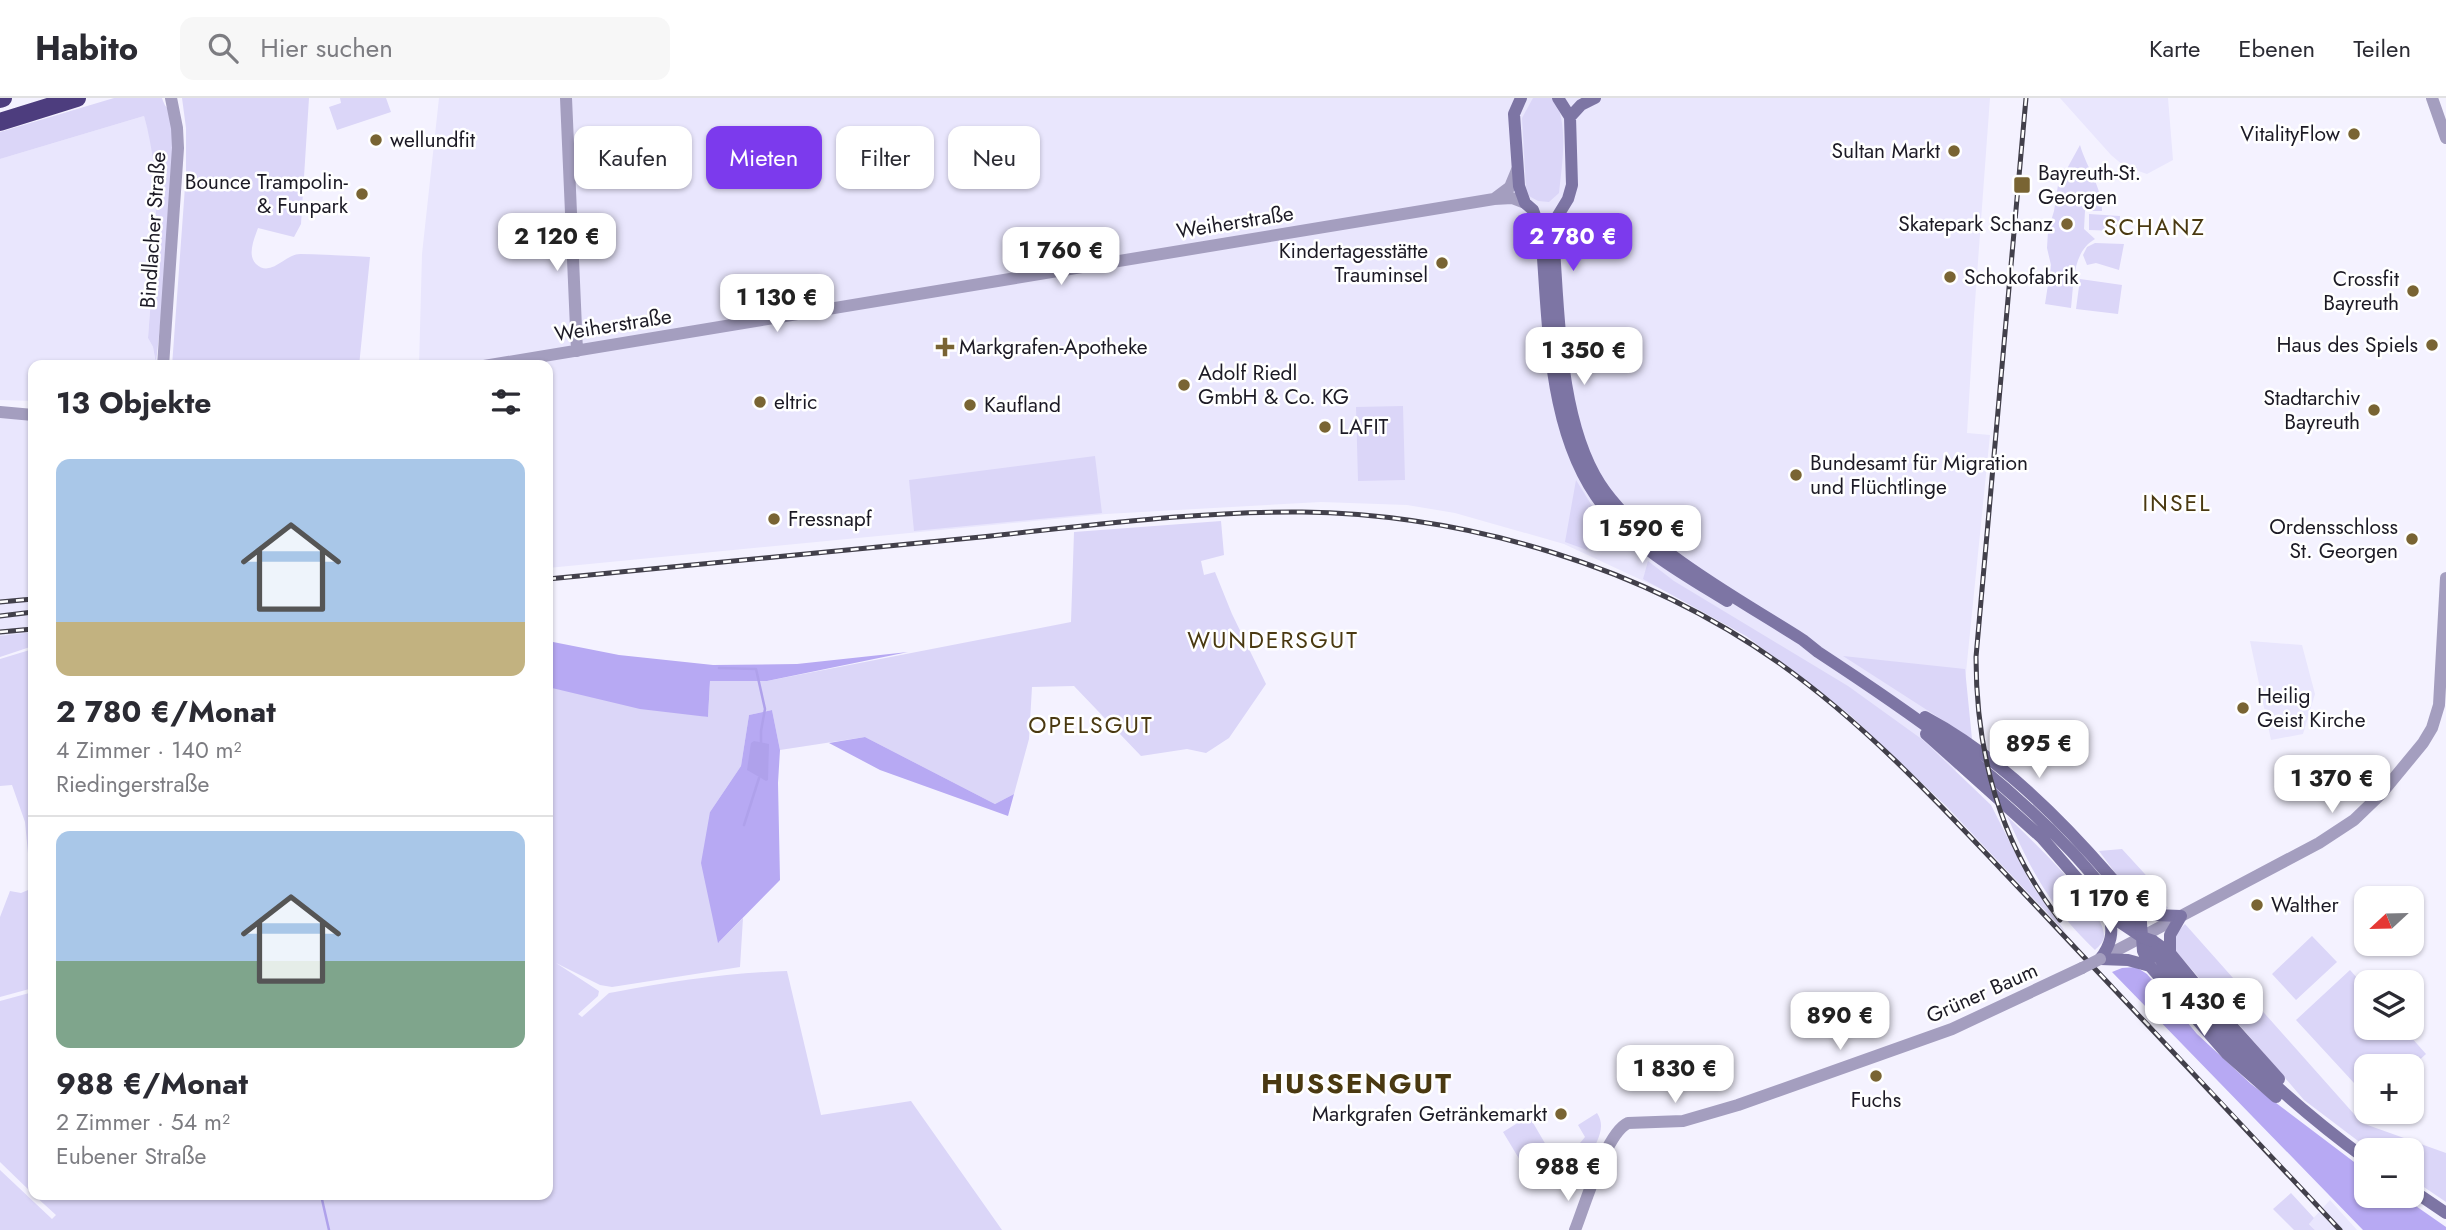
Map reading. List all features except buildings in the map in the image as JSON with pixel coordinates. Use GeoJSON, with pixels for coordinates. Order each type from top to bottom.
{"type":"FeatureCollection","features":[{"type":"Feature","properties":{"kind":"highway"},"geometry":{"type":"LineString","coordinates":[[0,121],[77,98]]}},
{"type":"Feature","properties":{"kind":"main road"},"geometry":{"type":"LineString","coordinates":[[1558,98],[1570,117],[1572,185],[1568,199],[1553,222],[1564,369],[1582,445],[1599,483],[1615,505],[1682,562],[1803,639],[1899,707],[1965,755],[2027,807],[2084,866],[2218,1029],[2302,1110],[2354,1150]]}},
{"type":"Feature","properties":{"kind":"main road"},"geometry":{"type":"LineString","coordinates":[[1570,117],[1581,105],[1595,98]]}},
{"type":"Feature","properties":{"kind":"main road"},"geometry":{"type":"LineString","coordinates":[[1520,99],[1514,114],[1517,170],[1519,186],[1541,232],[1556,396],[1566,436],[1590,488],[1625,530],[1676,570],[1799,645],[1818,652]]}},
{"type":"Feature","properties":{"kind":"main road"},"geometry":{"type":"LineString","coordinates":[[1529,207],[1549,212],[1560,208]]}},
{"type":"Feature","properties":{"kind":"main road"},"geometry":{"type":"LineString","coordinates":[[1548,311],[1561,332]]}},
{"type":"Feature","properties":{"kind":"main road"},"geometry":{"type":"LineString","coordinates":[[1899,707],[1944,727],[2010,777],[2079,842],[2137,909],[2154,915],[2182,916]]}},
{"type":"Feature","properties":{"kind":"main road"},"geometry":{"type":"LineString","coordinates":[[1899,707],[2042,838],[2109,915],[2170,953],[2226,1021],[2289,1090],[2302,1110]]}},
{"type":"Feature","properties":{"kind":"main road"},"geometry":{"type":"LineString","coordinates":[[2137,909],[2150,965],[2227,1054],[2280,1100],[2302,1110]]}},
{"type":"Feature","properties":{"kind":"main road"},"geometry":{"type":"LineString","coordinates":[[2109,915],[2112,924],[2111,941],[2100,959],[2128,960],[2150,965]]}},
{"type":"Feature","properties":{"kind":"main road"},"geometry":{"type":"LineString","coordinates":[[2170,953],[2170,935],[2182,916]]}},
{"type":"Feature","properties":{"kind":"main road"},"geometry":{"type":"LineString","coordinates":[[2424,1198],[2446,1213]]}},
{"type":"Feature","properties":{"kind":"street"},"geometry":{"type":"LineString","coordinates":[[566,98],[577,351]]}},
{"type":"Feature","properties":{"kind":"street"},"geometry":{"type":"LineString","coordinates":[[2432,98],[2446,138]]}},
{"type":"Feature","properties":{"kind":"street","name":"Bindlacher Straße"},"geometry":{"type":"LineString","coordinates":[[163,360],[177,171],[177,128],[172,100]]}},
{"type":"Feature","properties":{"kind":"street"},"geometry":{"type":"LineString","coordinates":[[1494,199],[1510,187],[1517,170]]}},
{"type":"Feature","properties":{"kind":"street","name":"Weiherstraße"},"geometry":{"type":"LineString","coordinates":[[521,360],[1494,199],[1512,198],[1529,207]]}},
{"type":"Feature","properties":{"kind":"street"},"geometry":{"type":"LineString","coordinates":[[1494,199],[1513,204],[1522,210],[1541,232]]}},
{"type":"Feature","properties":{"kind":"street"},"geometry":{"type":"LineString","coordinates":[[0,412],[28,415]]}},
{"type":"Feature","properties":{"kind":"street","name":"Grüner Baum"},"geometry":{"type":"LineString","coordinates":[[1575,1230],[1609,1143],[1622,1126],[1628,1123],[1684,1121],[1738,1105],[1952,1030],[2100,959],[2319,843],[2354,820],[2381,794],[2423,743],[2442,704],[2446,578]]}},
{"type":"Feature","properties":{"kind":"shaded area"},"geometry":{"type":"Polygon","coordinates":[[[114,98],[162,98],[169,110],[172,125],[173,153],[156,360],[148,338],[156,199],[144,116],[0,159],[0,132],[114,98]]]}},
{"type":"Feature","properties":{"kind":"shaded area"},"geometry":{"type":"Polygon","coordinates":[[[182,98],[309,98],[301,224],[294,237],[258,228],[252,256],[262,268],[273,267],[300,254],[370,257],[360,360],[172,360],[186,173],[186,128],[182,98]]]}},
{"type":"Feature","properties":{"kind":"shaded area"},"geometry":{"type":"Polygon","coordinates":[[[340,98],[386,98],[391,112],[337,130],[329,107],[341,103],[340,98]]]}},
{"type":"Feature","properties":{"kind":"shaded area"},"geometry":{"type":"Polygon","coordinates":[[[439,98],[1990,98],[1967,433],[1990,435],[1956,771],[1734,623],[1564,544],[1455,513],[1407,505],[1321,502],[1106,514],[553,568],[553,360],[419,360],[422,254],[439,98]]]}},
{"type":"Feature","properties":{"kind":"shaded area"},"geometry":{"type":"Polygon","coordinates":[[[1533,98],[1554,98],[1562,120],[1563,157],[1559,193],[1549,202],[1538,201],[1529,196],[1526,187],[1522,118],[1533,98]]]}},
{"type":"Feature","properties":{"kind":"shaded area"},"geometry":{"type":"Polygon","coordinates":[[[2060,98],[2168,98],[2173,160],[2147,174],[2124,166],[2060,98]]]}},
{"type":"Feature","properties":{"kind":"shaded area"},"geometry":{"type":"Polygon","coordinates":[[[144,116],[152,144],[158,201],[148,338],[155,360],[28,360],[28,401],[0,400],[0,159],[144,116]]]}},
{"type":"Feature","properties":{"kind":"shaded area","name":"Skatepark Schanz"},"geometry":{"type":"Polygon","coordinates":[[[2080,145],[2097,185],[2102,211],[2085,211],[2084,229],[2095,239],[2087,245],[2078,260],[2071,308],[2045,304],[2051,265],[2047,248],[2058,185],[2080,145]]]}},
{"type":"Feature","properties":{"kind":"shaded area"},"geometry":{"type":"Polygon","coordinates":[[[2089,214],[2120,216],[2119,231],[2089,230],[2089,214]]]}},
{"type":"Feature","properties":{"kind":"shaded area"},"geometry":{"type":"Polygon","coordinates":[[[2095,243],[2124,244],[2119,270],[2096,263],[2087,265],[2083,255],[2087,247],[2095,243]]]}},
{"type":"Feature","properties":{"kind":"shaded area"},"geometry":{"type":"Polygon","coordinates":[[[2080,279],[2122,285],[2118,314],[2076,309],[2080,279]]]}},
{"type":"Feature","properties":{"kind":"shaded area"},"geometry":{"type":"Polygon","coordinates":[[[1403,406],[1405,480],[1358,481],[1356,407],[1403,406]]]}},
{"type":"Feature","properties":{"kind":"shaded area"},"geometry":{"type":"Polygon","coordinates":[[[0,417],[28,420],[28,633],[0,636],[0,417]]]}},
{"type":"Feature","properties":{"kind":"shaded area"},"geometry":{"type":"Polygon","coordinates":[[[1095,456],[1102,513],[914,531],[909,480],[1095,456]]]}},
{"type":"Feature","properties":{"kind":"shaded area"},"geometry":{"type":"Polygon","coordinates":[[[1576,480],[1594,509],[1617,534],[1611,547],[1591,540],[1587,550],[1565,542],[1576,480]]]}},
{"type":"Feature","properties":{"kind":"shaded area"},"geometry":{"type":"Polygon","coordinates":[[[1221,521],[1224,555],[1201,561],[1204,575],[1215,572],[1266,684],[1229,738],[1206,753],[1187,749],[1141,756],[1074,686],[1032,687],[1029,739],[1014,794],[995,804],[865,737],[780,750],[772,710],[749,715],[741,766],[710,812],[719,942],[743,918],[740,967],[612,987],[600,985],[556,963],[599,991],[598,996],[578,1014],[582,1017],[609,993],[701,978],[787,971],[821,1115],[911,1101],[1002,1230],[0,1230],[0,1170],[28,1196],[28,1200],[32,1200],[52,1219],[56,1215],[40,1200],[553,1200],[553,687],[708,717],[710,681],[767,681],[1071,622],[1074,532],[1221,521]]]}},
{"type":"Feature","properties":{"kind":"shaded area"},"geometry":{"type":"Polygon","coordinates":[[[1648,561],[1674,581],[1848,686],[1923,740],[1991,805],[2030,882],[2066,933],[1946,806],[1850,715],[1746,636],[1643,579],[1648,561]]]}},
{"type":"Feature","properties":{"kind":"shaded area"},"geometry":{"type":"Polygon","coordinates":[[[28,633],[28,648],[0,657],[0,636],[28,633]]]}},
{"type":"Feature","properties":{"kind":"shaded area"},"geometry":{"type":"Polygon","coordinates":[[[2250,641],[2302,645],[2315,694],[2303,734],[2271,740],[2250,641]]]}},
{"type":"Feature","properties":{"kind":"shaded area"},"geometry":{"type":"Polygon","coordinates":[[[553,642],[619,655],[713,665],[797,664],[908,652],[767,681],[710,681],[708,717],[640,709],[553,688],[553,642]]]}},
{"type":"Feature","properties":{"kind":"shaded area"},"geometry":{"type":"Polygon","coordinates":[[[28,651],[28,853],[25,822],[12,785],[0,786],[0,659],[28,651]]]}},
{"type":"Feature","properties":{"kind":"shaded area"},"geometry":{"type":"Polygon","coordinates":[[[1843,656],[1965,669],[1972,739],[1843,656]]]}},
{"type":"Feature","properties":{"kind":"shaded area"},"geometry":{"type":"Polygon","coordinates":[[[772,710],[780,750],[780,880],[718,943],[701,863],[710,812],[741,766],[749,715],[772,710]]]}},
{"type":"Feature","properties":{"kind":"shaded area"},"geometry":{"type":"Polygon","coordinates":[[[865,737],[995,804],[1014,794],[1008,816],[880,770],[829,743],[865,737]]]}},
{"type":"Feature","properties":{"kind":"shaded area"},"geometry":{"type":"Polygon","coordinates":[[[754,741],[769,744],[766,781],[747,770],[751,743],[754,741]]]}},
{"type":"Feature","properties":{"kind":"shaded area"},"geometry":{"type":"Polygon","coordinates":[[[2007,816],[2064,874],[2093,910],[2102,925],[2104,937],[2095,950],[2066,919],[2043,888],[2007,816]]]}},
{"type":"Feature","properties":{"kind":"shaded area"},"geometry":{"type":"Polygon","coordinates":[[[2122,849],[2155,885],[2151,887],[2168,908],[2158,911],[2139,905],[2099,851],[2122,849]]]}},
{"type":"Feature","properties":{"kind":"shaded area"},"geometry":{"type":"Polygon","coordinates":[[[28,890],[28,989],[0,997],[0,917],[10,891],[21,893],[28,890]]]}},
{"type":"Feature","properties":{"kind":"shaded area"},"geometry":{"type":"Polygon","coordinates":[[[2185,924],[2354,1114],[2354,1124],[2365,1124],[2404,1138],[2354,1138],[2304,1100],[2175,950],[2176,933],[2185,924]]]}},
{"type":"Feature","properties":{"kind":"shaded area"},"geometry":{"type":"Polygon","coordinates":[[[2312,936],[2337,962],[2296,1000],[2272,974],[2312,936]]]}},
{"type":"Feature","properties":{"kind":"shaded area"},"geometry":{"type":"Polygon","coordinates":[[[2136,967],[2147,974],[2197,1034],[2251,1084],[2354,1162],[2354,1208],[2419,1208],[2446,1227],[2446,1230],[2363,1230],[2112,972],[2136,967]]]}},
{"type":"Feature","properties":{"kind":"shaded area"},"geometry":{"type":"Polygon","coordinates":[[[2350,970],[2354,974],[2354,1040],[2414,1040],[2426,1054],[2354,1054],[2354,1083],[2296,1020],[2350,970]]]}},
{"type":"Feature","properties":{"kind":"shaded area"},"geometry":{"type":"Polygon","coordinates":[[[28,993],[28,1189],[0,1162],[0,1001],[28,993]]]}},
{"type":"Feature","properties":{"kind":"shaded area"},"geometry":{"type":"Polygon","coordinates":[[[1597,1113],[1601,1130],[1590,1157],[1584,1155],[1580,1143],[1585,1137],[1578,1125],[1597,1113]]]}},
{"type":"Feature","properties":{"kind":"shaded area"},"geometry":{"type":"Polygon","coordinates":[[[1529,1116],[1553,1157],[1527,1172],[1503,1132],[1529,1116]]]}},
{"type":"Feature","properties":{"kind":"shaded area"},"geometry":{"type":"Polygon","coordinates":[[[2424,1145],[2446,1153],[2446,1202],[2424,1187],[2424,1145]]]}},
{"type":"Feature","properties":{"kind":"shaded area"},"geometry":{"type":"Polygon","coordinates":[[[2291,1193],[2314,1218],[2309,1224],[2315,1230],[2294,1230],[2273,1209],[2291,1193]]]}},
{"type":"Feature","properties":{"kind":"shaded area"},"geometry":{"type":"Polygon","coordinates":[[[2330,1200],[2357,1230],[2315,1230],[2309,1223],[2330,1200]]]}},
{"type":"Feature","properties":{"kind":"waterway"},"geometry":{"type":"LineString","coordinates":[[719,668],[756,669],[765,709],[761,743]]}},
{"type":"Feature","properties":{"kind":"waterway"},"geometry":{"type":"LineString","coordinates":[[744,825],[759,778]]}},
{"type":"Feature","properties":{"kind":"waterway"},"geometry":{"type":"LineString","coordinates":[[322,1200],[329,1230]]}},
{"type":"Feature","properties":{"kind":"railway"},"geometry":{"type":"LineString","coordinates":[[2026,98],[1976,657],[1977,693],[1987,762],[2007,829],[2039,891],[2060,920]]}},
{"type":"Feature","properties":{"kind":"railway"},"geometry":{"type":"LineString","coordinates":[[553,579],[1141,520],[1262,512],[1364,515],[1427,523],[1490,535],[1552,552],[1671,599],[1727,629],[1779,663],[1848,718],[1913,778],[1974,841],[2340,1230]]}},
{"type":"Feature","properties":{"kind":"railway"},"geometry":{"type":"LineString","coordinates":[[0,602],[28,599]]}},
{"type":"Feature","properties":{"kind":"railway"},"geometry":{"type":"LineString","coordinates":[[0,616],[28,613]]}},
{"type":"Feature","properties":{"kind":"railway"},"geometry":{"type":"LineString","coordinates":[[0,632],[28,629]]}},
{"type":"Feature","properties":{"kind":"place","name":"VitalityFlow"},"geometry":{"type":"Point","coordinates":[2354,134]}},
{"type":"Feature","properties":{"kind":"place","name":"wellundfit"},"geometry":{"type":"Point","coordinates":[376,140]}},
{"type":"Feature","properties":{"kind":"place","name":"Sultan Markt"},"geometry":{"type":"Point","coordinates":[1954,151]}},
{"type":"Feature","properties":{"kind":"place","name":"Bayreuth-St. Georgen"},"geometry":{"type":"Point","coordinates":[2022,185]}},
{"type":"Feature","properties":{"kind":"place","name":"Bounce Trampolin- & Funpark"},"geometry":{"type":"Point","coordinates":[362,194]}},
{"type":"Feature","properties":{"kind":"place","name":"Skatepark Schanz"},"geometry":{"type":"Point","coordinates":[2067,224]}},
{"type":"Feature","properties":{"kind":"place","name":"Kindertagesstätte Trauminsel"},"geometry":{"type":"Point","coordinates":[1442,263]}},
{"type":"Feature","properties":{"kind":"place","name":"Schokofabrik"},"geometry":{"type":"Point","coordinates":[1950,277]}},
{"type":"Feature","properties":{"kind":"place","name":"Crossfit Bayreuth"},"geometry":{"type":"Point","coordinates":[2413,291]}},
{"type":"Feature","properties":{"kind":"place","name":"Haus des Spiels"},"geometry":{"type":"Point","coordinates":[2432,345]}},
{"type":"Feature","properties":{"kind":"place","name":"Markgrafen-Apotheke"},"geometry":{"type":"Point","coordinates":[945,347]}},
{"type":"Feature","properties":{"kind":"place","name":"Adolf Riedl GmbH & Co. KG"},"geometry":{"type":"Point","coordinates":[1184,385]}},
{"type":"Feature","properties":{"kind":"place","name":"eltric"},"geometry":{"type":"Point","coordinates":[760,402]}},
{"type":"Feature","properties":{"kind":"place","name":"Kaufland"},"geometry":{"type":"Point","coordinates":[970,405]}},
{"type":"Feature","properties":{"kind":"place","name":"Stadtarchiv Bayreuth"},"geometry":{"type":"Point","coordinates":[2374,410]}},
{"type":"Feature","properties":{"kind":"place","name":"LAFIT"},"geometry":{"type":"Point","coordinates":[1325,427]}},
{"type":"Feature","properties":{"kind":"place","name":"Bundesamt für Migration und Flüchtlinge"},"geometry":{"type":"Point","coordinates":[1796,475]}},
{"type":"Feature","properties":{"kind":"place","name":"Fressnapf"},"geometry":{"type":"Point","coordinates":[774,519]}},
{"type":"Feature","properties":{"kind":"place","name":"Ordensschloss St. Georgen"},"geometry":{"type":"Point","coordinates":[2412,539]}},
{"type":"Feature","properties":{"kind":"place","name":"Heilig Geist Kirche"},"geometry":{"type":"Point","coordinates":[2243,708]}},
{"type":"Feature","properties":{"kind":"place","name":"Walther"},"geometry":{"type":"Point","coordinates":[2257,905]}},
{"type":"Feature","properties":{"kind":"place","name":"Fuchs"},"geometry":{"type":"Point","coordinates":[1876,1076]}},
{"type":"Feature","properties":{"kind":"place","name":"Markgrafen Getränkemarkt"},"geometry":{"type":"Point","coordinates":[1561,1114]}},
{"type":"Feature","properties":{"kind":"district","name":"SCHANZ"},"geometry":{"type":"Point","coordinates":[2155,227]}},
{"type":"Feature","properties":{"kind":"district","name":"INSEL"},"geometry":{"type":"Point","coordinates":[2177,503]}},
{"type":"Feature","properties":{"kind":"district","name":"WUNDERSGUT"},"geometry":{"type":"Point","coordinates":[1273,640]}},
{"type":"Feature","properties":{"kind":"district","name":"OPELSGUT"},"geometry":{"type":"Point","coordinates":[1091,725]}},
{"type":"Feature","properties":{"kind":"district","name":"HUSSENGUT"},"geometry":{"type":"Point","coordinates":[1357,1083]}}]}
